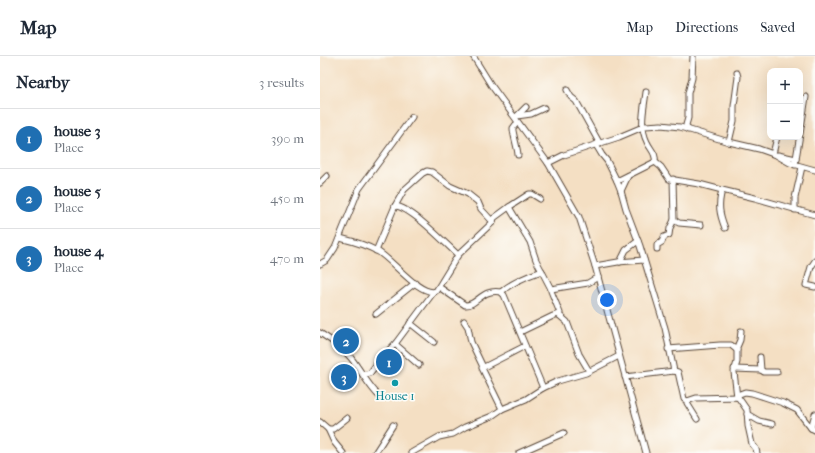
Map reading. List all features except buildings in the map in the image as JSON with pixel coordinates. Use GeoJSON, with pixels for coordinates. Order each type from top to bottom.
{"type":"FeatureCollection","features":[{"type":"Feature","properties":{"kind":"street"},"geometry":{"type":"LineString","coordinates":[[473,56],[488,81],[548,163],[579,217],[595,266],[646,453]]}},
{"type":"Feature","properties":{"kind":"street"},"geometry":{"type":"LineString","coordinates":[[687,128],[688,93],[692,78],[693,56]]}},
{"type":"Feature","properties":{"kind":"street"},"geometry":{"type":"LineString","coordinates":[[729,142],[734,121],[734,106],[738,77],[737,73]]}},
{"type":"Feature","properties":{"kind":"street"},"geometry":{"type":"LineString","coordinates":[[567,90],[571,97],[576,101],[598,144],[602,156],[607,161],[621,191],[665,328],[668,349],[674,371]]}},
{"type":"Feature","properties":{"kind":"street"},"geometry":{"type":"LineString","coordinates":[[646,92],[642,128],[647,143],[655,155],[655,162]]}},
{"type":"Feature","properties":{"kind":"street"},"geometry":{"type":"LineString","coordinates":[[795,165],[806,97]]}},
{"type":"Feature","properties":{"kind":"street"},"geometry":{"type":"LineString","coordinates":[[518,155],[518,146],[513,131],[516,119],[526,107]]}},
{"type":"Feature","properties":{"kind":"street"},"geometry":{"type":"LineString","coordinates":[[516,119],[544,108]]}},
{"type":"Feature","properties":{"kind":"street"},"geometry":{"type":"LineString","coordinates":[[320,264],[325,262],[330,257],[340,238],[359,189],[412,117]]}},
{"type":"Feature","properties":{"kind":"street"},"geometry":{"type":"LineString","coordinates":[[548,163],[564,155],[645,126],[661,125],[687,128],[729,142],[796,159]]}},
{"type":"Feature","properties":{"kind":"street"},"geometry":{"type":"LineString","coordinates":[[775,154],[777,140]]}},
{"type":"Feature","properties":{"kind":"street"},"geometry":{"type":"LineString","coordinates":[[775,154],[783,160],[795,165],[815,170]]}},
{"type":"Feature","properties":{"kind":"street"},"geometry":{"type":"LineString","coordinates":[[617,181],[655,162]]}},
{"type":"Feature","properties":{"kind":"street"},"geometry":{"type":"LineString","coordinates":[[655,162],[661,167],[668,178],[755,198],[815,215]]}},
{"type":"Feature","properties":{"kind":"street"},"geometry":{"type":"LineString","coordinates":[[795,210],[795,198],[802,167]]}},
{"type":"Feature","properties":{"kind":"street"},"geometry":{"type":"LineString","coordinates":[[376,251],[395,206],[404,190],[427,171],[432,172],[450,186],[472,197],[478,202],[493,222]]}},
{"type":"Feature","properties":{"kind":"street"},"geometry":{"type":"LineString","coordinates":[[320,183],[327,176]]}},
{"type":"Feature","properties":{"kind":"street"},"geometry":{"type":"LineString","coordinates":[[621,191],[628,176]]}},
{"type":"Feature","properties":{"kind":"street"},"geometry":{"type":"LineString","coordinates":[[657,250],[657,245],[669,234],[674,220],[673,179]]}},
{"type":"Feature","properties":{"kind":"street"},"geometry":{"type":"LineString","coordinates":[[722,190],[719,201],[720,215],[725,228]]}},
{"type":"Feature","properties":{"kind":"street"},"geometry":{"type":"LineString","coordinates":[[363,375],[370,373],[383,356],[395,344],[432,293],[439,287],[458,255],[493,222],[494,218],[529,194],[532,194],[540,199]]}},
{"type":"Feature","properties":{"kind":"street"},"geometry":{"type":"LineString","coordinates":[[395,206],[405,209],[458,255]]}},
{"type":"Feature","properties":{"kind":"street"},"geometry":{"type":"LineString","coordinates":[[509,207],[530,242],[536,260],[552,289],[551,292],[559,310],[559,315]]}},
{"type":"Feature","properties":{"kind":"street"},"geometry":{"type":"LineString","coordinates":[[674,220],[679,223],[701,225]]}},
{"type":"Feature","properties":{"kind":"street"},"geometry":{"type":"LineString","coordinates":[[340,238],[350,240],[376,251],[390,260],[401,272],[415,283],[432,293]]}},
{"type":"Feature","properties":{"kind":"street"},"geometry":{"type":"LineString","coordinates":[[620,262],[626,250],[638,241]]}},
{"type":"Feature","properties":{"kind":"street"},"geometry":{"type":"LineString","coordinates":[[595,266],[644,260]]}},
{"type":"Feature","properties":{"kind":"street"},"geometry":{"type":"LineString","coordinates":[[815,261],[811,267],[806,284],[815,287]]}},
{"type":"Feature","properties":{"kind":"street"},"geometry":{"type":"LineString","coordinates":[[439,287],[465,305],[472,304],[487,293],[501,292],[505,288],[542,271]]}},
{"type":"Feature","properties":{"kind":"street"},"geometry":{"type":"LineString","coordinates":[[552,289],[588,283],[598,277]]}},
{"type":"Feature","properties":{"kind":"street"},"geometry":{"type":"LineString","coordinates":[[376,314],[415,283]]}},
{"type":"Feature","properties":{"kind":"street"},"geometry":{"type":"LineString","coordinates":[[501,292],[520,332],[543,388]]}},
{"type":"Feature","properties":{"kind":"street"},"geometry":{"type":"LineString","coordinates":[[520,332],[556,314],[559,315],[567,322],[579,354],[589,371]]}},
{"type":"Feature","properties":{"kind":"street"},"geometry":{"type":"LineString","coordinates":[[464,321],[468,327],[471,342],[483,367],[482,368],[502,409]]}},
{"type":"Feature","properties":{"kind":"street"},"geometry":{"type":"LineString","coordinates":[[410,323],[434,342]]}},
{"type":"Feature","properties":{"kind":"street"},"geometry":{"type":"LineString","coordinates":[[741,331],[737,350],[737,362],[734,369],[734,381],[737,396],[745,406],[752,444],[757,453]]}},
{"type":"Feature","properties":{"kind":"street"},"geometry":{"type":"LineString","coordinates":[[320,333],[349,356],[370,387],[381,398]]}},
{"type":"Feature","properties":{"kind":"street"},"geometry":{"type":"LineString","coordinates":[[395,344],[419,365]]}},
{"type":"Feature","properties":{"kind":"street"},"geometry":{"type":"LineString","coordinates":[[668,349],[731,345],[737,350]]}},
{"type":"Feature","properties":{"kind":"street"},"geometry":{"type":"LineString","coordinates":[[483,367],[525,346]]}},
{"type":"Feature","properties":{"kind":"street"},"geometry":{"type":"LineString","coordinates":[[411,453],[439,438],[453,434],[465,427],[492,416],[502,409],[526,399],[543,388],[558,381],[589,371],[620,356]]}},
{"type":"Feature","properties":{"kind":"street"},"geometry":{"type":"LineString","coordinates":[[760,357],[761,370]]}},
{"type":"Feature","properties":{"kind":"street"},"geometry":{"type":"LineString","coordinates":[[734,369],[777,372]]}},
{"type":"Feature","properties":{"kind":"street"},"geometry":{"type":"LineString","coordinates":[[625,377],[674,371],[679,374],[684,399],[687,401],[697,419]]}},
{"type":"Feature","properties":{"kind":"street"},"geometry":{"type":"LineString","coordinates":[[687,401],[696,398],[737,396],[745,392],[752,393],[783,403],[797,410],[813,429]]}},
{"type":"Feature","properties":{"kind":"street"},"geometry":{"type":"LineString","coordinates":[[747,414],[759,421],[772,424]]}},
{"type":"Feature","properties":{"kind":"street"},"geometry":{"type":"LineString","coordinates":[[813,429],[815,414]]}},
{"type":"Feature","properties":{"kind":"street"},"geometry":{"type":"LineString","coordinates":[[328,429],[333,429],[346,418]]}},
{"type":"Feature","properties":{"kind":"street"},"geometry":{"type":"LineString","coordinates":[[320,422],[328,429],[341,452]]}},
{"type":"Feature","properties":{"kind":"street"},"geometry":{"type":"LineString","coordinates":[[375,453],[393,425]]}},
{"type":"Feature","properties":{"kind":"street"},"geometry":{"type":"LineString","coordinates":[[519,453],[564,433]]}},
{"type":"Feature","properties":{"kind":"place","name":"house 5"},"geometry":{"type":"Point","coordinates":[346,341]}},
{"type":"Feature","properties":{"kind":"place","name":"house 3"},"geometry":{"type":"Point","coordinates":[389,362]}},
{"type":"Feature","properties":{"kind":"place","name":"house 4"},"geometry":{"type":"Point","coordinates":[344,377]}},
{"type":"Feature","properties":{"kind":"place","name":"House 1"},"geometry":{"type":"Point","coordinates":[395,383]}}]}
